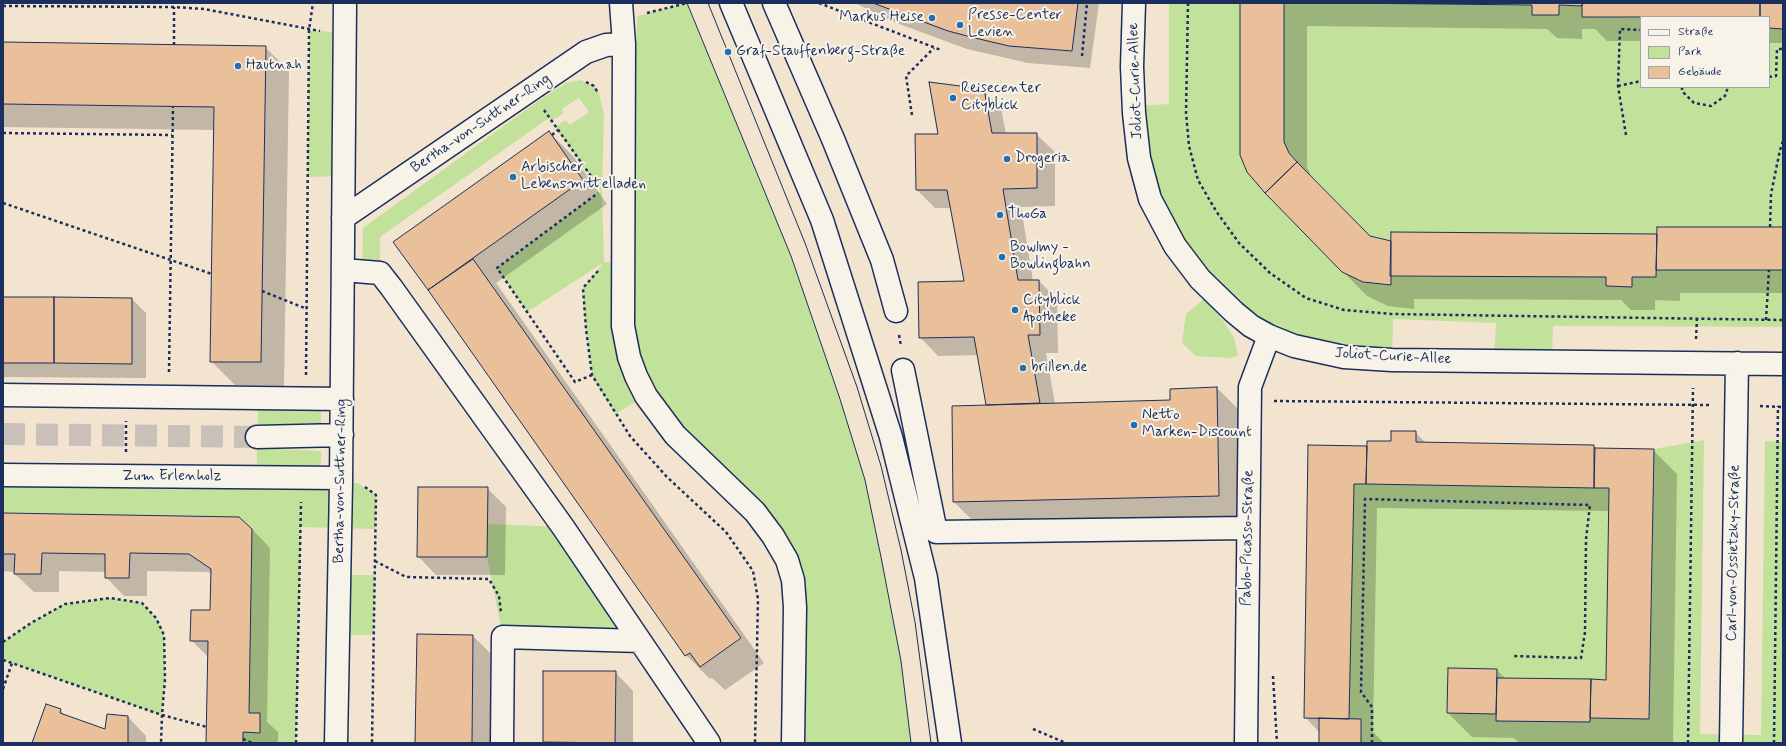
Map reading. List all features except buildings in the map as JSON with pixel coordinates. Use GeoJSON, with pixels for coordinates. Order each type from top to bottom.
{"type":"FeatureCollection","features":[{"type":"Feature","properties":{"kind":"street","name":"Bertha-von-Suttner-Ring"},"geometry":{"type":"LineString","coordinates":[[336,743],[342,435],[346,33],[345,3]]}},
{"type":"Feature","properties":{"kind":"street"},"geometry":{"type":"LineString","coordinates":[[621,3],[624,44],[623,326],[629,357],[646,396],[675,435],[755,512],[773,536],[787,560],[793,580],[795,607],[793,743]]}},
{"type":"Feature","properties":{"kind":"street"},"geometry":{"type":"LineString","coordinates":[[731,3],[822,220],[891,437],[926,578],[950,743]]}},
{"type":"Feature","properties":{"kind":"street"},"geometry":{"type":"LineString","coordinates":[[774,3],[836,146],[882,260],[896,310]]}},
{"type":"Feature","properties":{"kind":"street","name":"Joliot-Curie-Allee"},"geometry":{"type":"LineString","coordinates":[[1134,3],[1132,67],[1134,113],[1139,158],[1150,199],[1175,246],[1200,279],[1234,312],[1251,326],[1269,336],[1294,346],[1344,357],[1392,360],[1783,364]]}},
{"type":"Feature","properties":{"kind":"street","name":"Bertha-von-Suttner-Ring"},"geometry":{"type":"LineString","coordinates":[[343,218],[586,52],[606,45],[624,44]]}},
{"type":"Feature","properties":{"kind":"street"},"geometry":{"type":"LineString","coordinates":[[343,270],[380,273],[563,526],[709,743]]}},
{"type":"Feature","properties":{"kind":"street","name":"Pablo-Picasso-Straße"},"geometry":{"type":"LineString","coordinates":[[1246,743],[1247,528],[1250,387],[1269,336]]}},
{"type":"Feature","properties":{"kind":"street","name":"Carl-von-Ossietzky-Straße"},"geometry":{"type":"LineString","coordinates":[[1731,743],[1736,363]]}},
{"type":"Feature","properties":{"kind":"street"},"geometry":{"type":"LineString","coordinates":[[904,370],[936,532],[1247,528]]}},
{"type":"Feature","properties":{"kind":"street"},"geometry":{"type":"LineString","coordinates":[[3,395],[342,399]]}},
{"type":"Feature","properties":{"kind":"street"},"geometry":{"type":"LineString","coordinates":[[257,437],[342,435]]}},
{"type":"Feature","properties":{"kind":"street","name":"Zum Erlenholz"},"geometry":{"type":"LineString","coordinates":[[3,476],[341,478]]}},
{"type":"Feature","properties":{"kind":"street"},"geometry":{"type":"LineString","coordinates":[[502,743],[503,637],[640,641]]}},
{"type":"Feature","properties":{"kind":"path"},"geometry":{"type":"LineString","coordinates":[[306,398],[309,30],[313,3]]}},
{"type":"Feature","properties":{"kind":"path"},"geometry":{"type":"LineString","coordinates":[[659,10],[687,3]]}},
{"type":"Feature","properties":{"kind":"path"},"geometry":{"type":"LineString","coordinates":[[819,3],[941,50]]}},
{"type":"Feature","properties":{"kind":"path"},"geometry":{"type":"LineString","coordinates":[[1082,56],[1087,3]]}},
{"type":"Feature","properties":{"kind":"path"},"geometry":{"type":"LineString","coordinates":[[1188,3],[1186,113],[1189,146],[1198,180],[1216,211],[1239,244],[1270,273],[1306,298],[1344,310],[1391,314],[1783,320]]}},
{"type":"Feature","properties":{"kind":"path"},"geometry":{"type":"LineString","coordinates":[[3,6],[174,7],[204,9],[309,30],[346,33]]}},
{"type":"Feature","properties":{"kind":"path"},"geometry":{"type":"LineString","coordinates":[[174,7],[174,45]]}},
{"type":"Feature","properties":{"kind":"path"},"geometry":{"type":"LineString","coordinates":[[1626,135],[1618,86],[1620,30],[1640,30]]}},
{"type":"Feature","properties":{"kind":"path"},"geometry":{"type":"LineString","coordinates":[[912,115],[906,76],[934,48]]}},
{"type":"Feature","properties":{"kind":"path"},"geometry":{"type":"LineString","coordinates":[[1770,77],[1776,76],[1777,49],[1783,49]]}},
{"type":"Feature","properties":{"kind":"path"},"geometry":{"type":"LineString","coordinates":[[580,80],[594,86],[602,100]]}},
{"type":"Feature","properties":{"kind":"path"},"geometry":{"type":"LineString","coordinates":[[1618,86],[1640,81]]}},
{"type":"Feature","properties":{"kind":"path"},"geometry":{"type":"LineString","coordinates":[[1682,88],[1682,91],[1694,103],[1711,106],[1725,96],[1728,88]]}},
{"type":"Feature","properties":{"kind":"path"},"geometry":{"type":"LineString","coordinates":[[531,89],[558,130],[602,191]]}},
{"type":"Feature","properties":{"kind":"path"},"geometry":{"type":"LineString","coordinates":[[168,396],[172,107]]}},
{"type":"Feature","properties":{"kind":"path"},"geometry":{"type":"LineString","coordinates":[[552,135],[558,130]]}},
{"type":"Feature","properties":{"kind":"path"},"geometry":{"type":"LineString","coordinates":[[3,133],[172,135]]}},
{"type":"Feature","properties":{"kind":"path"},"geometry":{"type":"LineString","coordinates":[[1770,227],[1771,194],[1783,142]]}},
{"type":"Feature","properties":{"kind":"path"},"geometry":{"type":"LineString","coordinates":[[592,375],[575,382],[497,268],[594,197]]}},
{"type":"Feature","properties":{"kind":"path"},"geometry":{"type":"LineString","coordinates":[[3,203],[212,274]]}},
{"type":"Feature","properties":{"kind":"path"},"geometry":{"type":"LineString","coordinates":[[600,268],[583,288],[586,329],[592,375],[630,436],[667,477],[726,532],[754,571],[758,599],[755,743]]}},
{"type":"Feature","properties":{"kind":"path"},"geometry":{"type":"LineString","coordinates":[[1766,320],[1769,270]]}},
{"type":"Feature","properties":{"kind":"path"},"geometry":{"type":"LineString","coordinates":[[262,291],[307,308]]}},
{"type":"Feature","properties":{"kind":"path"},"geometry":{"type":"LineString","coordinates":[[896,310],[904,370]]}},
{"type":"Feature","properties":{"kind":"path"},"geometry":{"type":"LineString","coordinates":[[1688,743],[1692,405],[1697,319]]}},
{"type":"Feature","properties":{"kind":"path"},"geometry":{"type":"LineString","coordinates":[[125,476],[127,396]]}},
{"type":"Feature","properties":{"kind":"path"},"geometry":{"type":"LineString","coordinates":[[1274,401],[1783,406]]}},
{"type":"Feature","properties":{"kind":"path"},"geometry":{"type":"LineString","coordinates":[[1774,743],[1778,406]]}},
{"type":"Feature","properties":{"kind":"path"},"geometry":{"type":"LineString","coordinates":[[296,743],[302,478]]}},
{"type":"Feature","properties":{"kind":"path"},"geometry":{"type":"LineString","coordinates":[[1372,743],[1372,707],[1361,692],[1365,499],[1590,505],[1586,539],[1585,632],[1581,658],[1512,656]]}},
{"type":"Feature","properties":{"kind":"path"},"geometry":{"type":"LineString","coordinates":[[375,561],[406,578],[489,579],[499,596],[503,637]]}},
{"type":"Feature","properties":{"kind":"path"},"geometry":{"type":"LineString","coordinates":[[3,642],[31,623],[65,604],[110,598],[142,603],[156,618],[164,636],[165,679],[161,743]]}},
{"type":"Feature","properties":{"kind":"path"},"geometry":{"type":"LineString","coordinates":[[3,660],[162,715],[207,727]]}},
{"type":"Feature","properties":{"kind":"path"},"geometry":{"type":"LineString","coordinates":[[3,689],[12,663]]}},
{"type":"Feature","properties":{"kind":"path"},"geometry":{"type":"LineString","coordinates":[[1033,729],[1066,743]]}},
{"type":"Feature","properties":{"kind":"path"},"geometry":{"type":"LineString","coordinates":[[243,739],[252,743]]}},
{"type":"Feature","properties":{"kind":"green space"},"geometry":{"type":"Polygon","coordinates":[[[687,3],[791,256],[840,399],[865,480],[901,661],[911,743],[793,743],[787,560],[646,396],[615,414],[592,375],[586,329],[583,288],[603,263],[527,312],[497,268],[601,191],[555,127],[566,120],[570,125],[589,112],[579,98],[562,109],[564,113],[551,121],[549,118],[380,237],[380,273],[362,271],[363,228],[538,101],[566,83],[580,80],[594,86],[599,93],[604,115],[602,191],[604,262],[623,263],[634,114],[637,16],[687,3]]]}},
{"type":"Feature","properties":{"kind":"green space"},"geometry":{"type":"Polygon","coordinates":[[[1169,3],[1240,3],[1240,155],[1247,172],[1265,193],[1342,272],[1363,282],[1391,285],[1390,276],[1606,277],[1606,286],[1631,287],[1632,277],[1656,277],[1656,270],[1783,270],[1783,327],[1553,326],[1552,361],[1494,361],[1496,323],[1393,319],[1392,360],[1269,336],[1175,246],[1133,106],[1169,104],[1169,3]]]}},
{"type":"Feature","properties":{"kind":"green space"},"geometry":{"type":"Polygon","coordinates":[[[1284,3],[1532,5],[1532,15],[1558,15],[1559,5],[1582,6],[1582,17],[1640,18],[1640,88],[1770,88],[1770,28],[1783,29],[1783,227],[1657,227],[1657,234],[1391,232],[1391,241],[1370,236],[1289,153],[1284,142],[1284,3]]]}},
{"type":"Feature","properties":{"kind":"green space"},"geometry":{"type":"Polygon","coordinates":[[[309,30],[346,33],[344,176],[308,177],[309,30]]]}},
{"type":"Feature","properties":{"kind":"green space"},"geometry":{"type":"Polygon","coordinates":[[[1204,299],[1225,323],[1234,338],[1238,356],[1228,358],[1196,356],[1182,343],[1186,314],[1204,299]]]}},
{"type":"Feature","properties":{"kind":"green space"},"geometry":{"type":"Polygon","coordinates":[[[258,398],[321,404],[321,424],[258,424],[258,398]]]}},
{"type":"Feature","properties":{"kind":"green space"},"geometry":{"type":"Polygon","coordinates":[[[1704,440],[1700,734],[1761,735],[1765,441],[1783,442],[1783,743],[1361,743],[1361,719],[1349,719],[1354,484],[1609,488],[1606,680],[1497,678],[1497,669],[1449,668],[1447,713],[1496,714],[1496,720],[1589,722],[1590,718],[1649,719],[1654,449],[1704,440]]]}},
{"type":"Feature","properties":{"kind":"green space"},"geometry":{"type":"Polygon","coordinates":[[[257,448],[321,451],[321,465],[302,478],[302,483],[358,483],[376,495],[375,529],[301,527],[296,743],[243,743],[243,732],[260,732],[260,713],[249,713],[252,529],[239,517],[3,513],[3,475],[257,477],[257,448]]]}},
{"type":"Feature","properties":{"kind":"green space"},"geometry":{"type":"Polygon","coordinates":[[[487,524],[563,527],[640,641],[503,637],[487,557],[487,524]]]}},
{"type":"Feature","properties":{"kind":"green space"},"geometry":{"type":"Polygon","coordinates":[[[339,575],[375,575],[373,635],[338,635],[339,575]]]}},
{"type":"Feature","properties":{"kind":"green space"},"geometry":{"type":"Polygon","coordinates":[[[110,598],[142,603],[156,618],[164,635],[165,679],[162,715],[3,660],[3,642],[31,623],[65,604],[110,598]]]}},
{"type":"Feature","properties":{"kind":"tunnel"},"geometry":{"type":"LineString","coordinates":[[3,434],[257,437]]}},
{"type":"Feature","properties":{"kind":"tram line"},"geometry":{"type":"LineString","coordinates":[[687,3],[791,256],[840,399],[865,480],[901,661],[911,743]]}},
{"type":"Feature","properties":{"kind":"tram line"},"geometry":{"type":"LineString","coordinates":[[708,3],[805,243],[857,387],[881,466],[901,550],[915,622],[931,743]]}},
{"type":"Feature","properties":{"kind":"place","name":"Markus Heise"},"geometry":{"type":"Point","coordinates":[932,18]}},
{"type":"Feature","properties":{"kind":"place","name":"Presse-Center Levien"},"geometry":{"type":"Point","coordinates":[960,25]}},
{"type":"Feature","properties":{"kind":"place","name":"Graf-Stauffenberg-Straße"},"geometry":{"type":"Point","coordinates":[728,52]}},
{"type":"Feature","properties":{"kind":"place","name":"Hautnah"},"geometry":{"type":"Point","coordinates":[238,66]}},
{"type":"Feature","properties":{"kind":"place","name":"Reisecenter Cityblick"},"geometry":{"type":"Point","coordinates":[953,98]}},
{"type":"Feature","properties":{"kind":"place","name":"Drogeria"},"geometry":{"type":"Point","coordinates":[1007,159]}},
{"type":"Feature","properties":{"kind":"place","name":"Arbischer Lebensmittelladen"},"geometry":{"type":"Point","coordinates":[513,177]}},
{"type":"Feature","properties":{"kind":"place","name":"ThoGa"},"geometry":{"type":"Point","coordinates":[1000,215]}},
{"type":"Feature","properties":{"kind":"place","name":"Bowlmy - Bowlingbahn"},"geometry":{"type":"Point","coordinates":[1002,257]}},
{"type":"Feature","properties":{"kind":"place","name":"Cityblick Apotheke"},"geometry":{"type":"Point","coordinates":[1015,310]}},
{"type":"Feature","properties":{"kind":"place","name":"brillen.de"},"geometry":{"type":"Point","coordinates":[1023,368]}},
{"type":"Feature","properties":{"kind":"place","name":"Netto Marken-Discount"},"geometry":{"type":"Point","coordinates":[1134,425]}}]}
